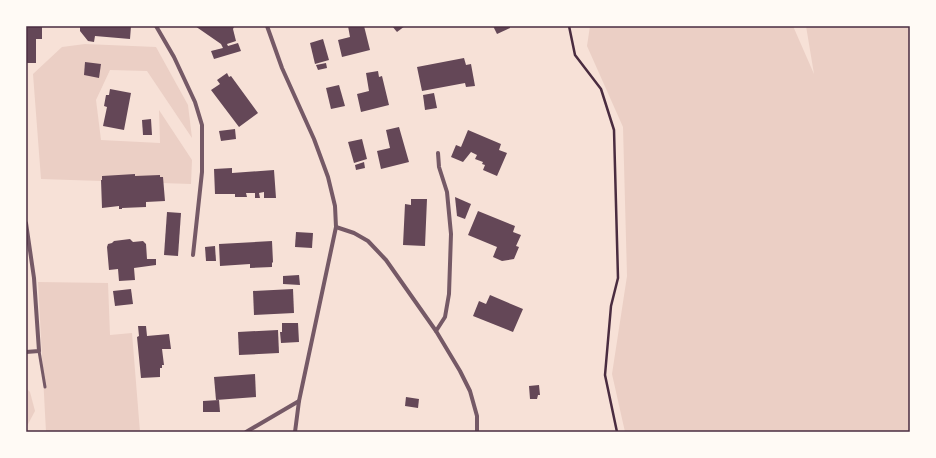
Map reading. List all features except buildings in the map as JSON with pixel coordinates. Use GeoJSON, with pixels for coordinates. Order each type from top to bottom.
{"type":"FeatureCollection","features":[{"type":"Feature","properties":{"kind":"street"},"geometry":{"type":"LineString","coordinates":[[156,26],[174,57],[195,102],[202,125],[202,172],[193,255]]}},
{"type":"Feature","properties":{"kind":"street"},"geometry":{"type":"LineString","coordinates":[[267,26],[282,68],[314,139],[328,177],[335,206],[336,227],[299,401],[294,432]]}},
{"type":"Feature","properties":{"kind":"street"},"geometry":{"type":"LineString","coordinates":[[436,331],[445,317],[449,294],[452,234],[447,192],[439,167],[438,153]]}},
{"type":"Feature","properties":{"kind":"street"},"geometry":{"type":"LineString","coordinates":[[26,223],[34,278],[39,351],[26,352]]}},
{"type":"Feature","properties":{"kind":"street"},"geometry":{"type":"LineString","coordinates":[[336,227],[354,233],[368,241],[386,260],[397,278],[436,331],[470,391],[477,416],[477,432]]}},
{"type":"Feature","properties":{"kind":"street"},"geometry":{"type":"LineString","coordinates":[[246,432],[299,401]]}},
{"type":"Feature","properties":{"kind":"lane"},"geometry":{"type":"LineString","coordinates":[[39,351],[45,387]]}},
{"type":"Feature","properties":{"kind":"path"},"geometry":{"type":"LineString","coordinates":[[569,26],[576,55],[601,89],[614,130],[618,278],[611,306],[605,375],[617,432]]}},
{"type":"Feature","properties":{"kind":"shaded area"},"geometry":{"type":"Polygon","coordinates":[[[590,26],[793,26],[814,74],[806,26],[910,26],[910,432],[625,432],[612,374],[627,276],[623,127],[587,46],[590,26]]]}},
{"type":"Feature","properties":{"kind":"shaded area"},"geometry":{"type":"Polygon","coordinates":[[[85,44],[156,47],[188,105],[192,138],[147,71],[110,70],[96,100],[101,140],[160,143],[159,110],[192,160],[191,184],[41,179],[33,74],[62,47],[85,44]]]}},
{"type":"Feature","properties":{"kind":"shaded area"},"geometry":{"type":"Polygon","coordinates":[[[38,282],[108,283],[110,335],[132,333],[140,432],[46,432],[38,282]]]}},
{"type":"Feature","properties":{"kind":"shaded area"},"geometry":{"type":"Polygon","coordinates":[[[26,388],[30,392],[35,411],[26,428],[26,388]]]}}]}
